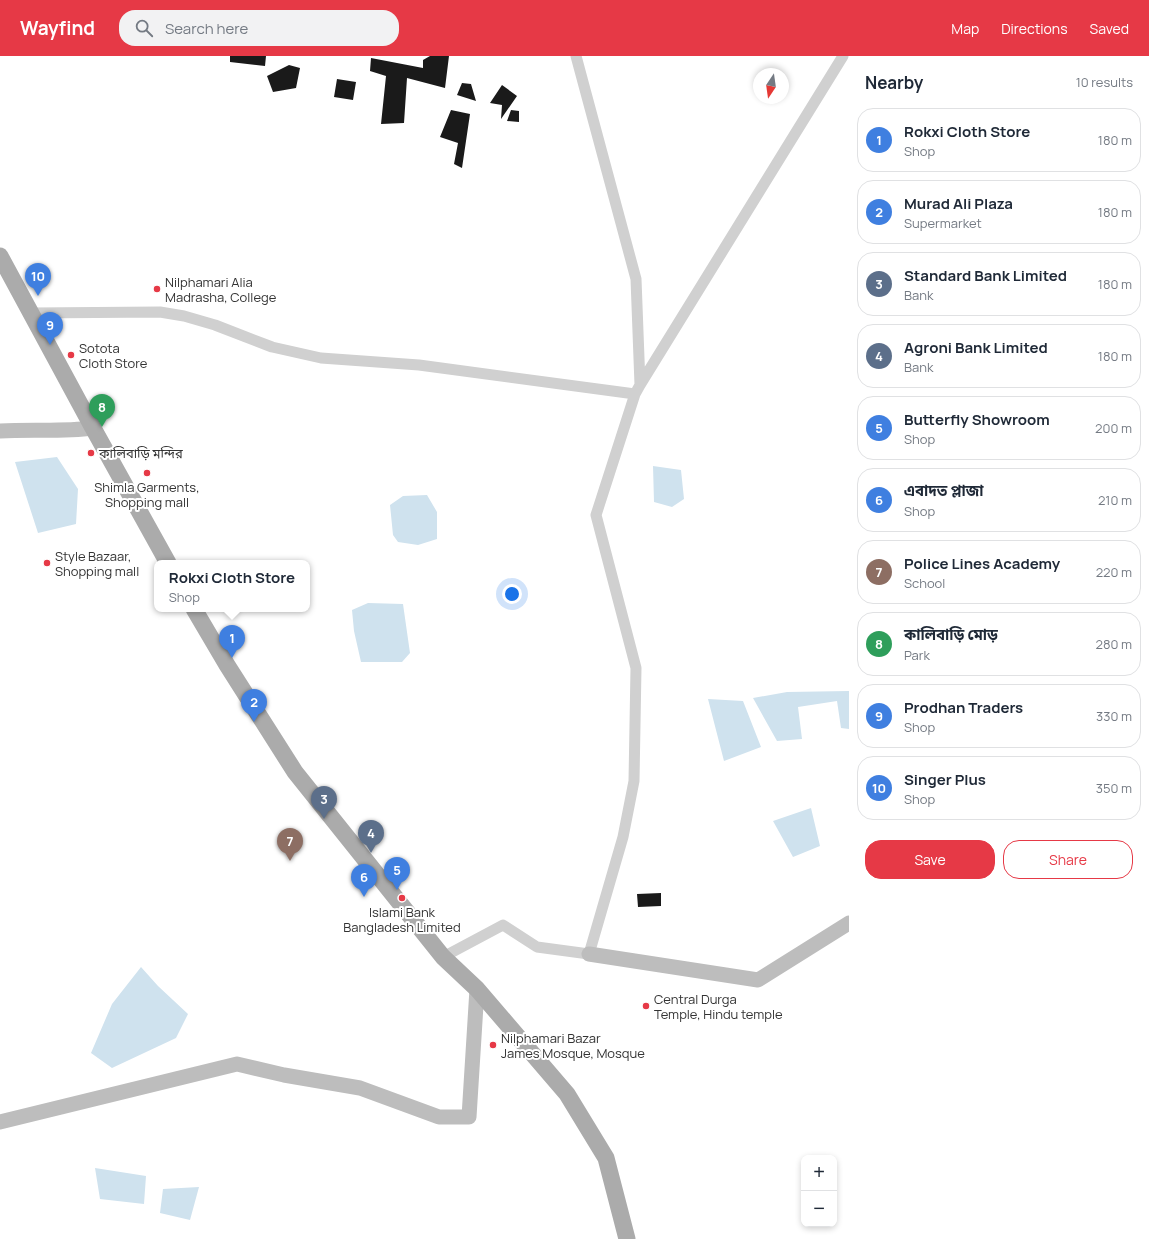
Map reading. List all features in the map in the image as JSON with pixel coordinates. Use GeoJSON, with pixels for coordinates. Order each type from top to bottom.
{"type":"FeatureCollection","features":[{"type":"Feature","properties":{"kind":"main road"},"geometry":{"type":"LineString","coordinates":[[0,256],[166,560]]}},
{"type":"Feature","properties":{"kind":"main road"},"geometry":{"type":"LineString","coordinates":[[196,612],[227,665],[295,772],[443,957],[477,989],[568,1094],[606,1158],[627,1239]]}},
{"type":"Feature","properties":{"kind":"street"},"geometry":{"type":"LineString","coordinates":[[576,56],[636,279],[638,390]]}},
{"type":"Feature","properties":{"kind":"street"},"geometry":{"type":"LineString","coordinates":[[589,954],[623,838],[634,781],[636,668],[596,515],[638,390],[843,56]]}},
{"type":"Feature","properties":{"kind":"street"},"geometry":{"type":"LineString","coordinates":[[31,313],[160,312],[184,316],[215,325],[272,347],[321,358],[419,365],[638,390]]}},
{"type":"Feature","properties":{"kind":"street"},"geometry":{"type":"LineString","coordinates":[[0,431],[72,431],[93,428]]}},
{"type":"Feature","properties":{"kind":"street"},"geometry":{"type":"LineString","coordinates":[[443,957],[503,925],[537,947],[758,980],[849,923]]}},
{"type":"Feature","properties":{"kind":"street"},"geometry":{"type":"LineString","coordinates":[[0,1122],[237,1064],[284,1075],[360,1088],[439,1117],[469,1117],[477,989]]}},
{"type":"Feature","properties":{"kind":"water"},"geometry":{"type":"Polygon","coordinates":[[[57,457],[78,489],[76,524],[38,533],[15,462],[57,457]]]}},
{"type":"Feature","properties":{"kind":"water"},"geometry":{"type":"Polygon","coordinates":[[[653,466],[681,470],[684,499],[672,507],[654,502],[653,466]]]}},
{"type":"Feature","properties":{"kind":"water"},"geometry":{"type":"Polygon","coordinates":[[[427,495],[437,512],[437,539],[418,545],[398,542],[393,535],[390,505],[403,496],[427,495]]]}},
{"type":"Feature","properties":{"kind":"water"},"geometry":{"type":"Polygon","coordinates":[[[368,603],[403,604],[410,653],[402,662],[361,662],[354,631],[352,610],[368,603]]]}},
{"type":"Feature","properties":{"kind":"water"},"geometry":{"type":"Polygon","coordinates":[[[849,691],[849,729],[841,728],[837,701],[798,707],[802,739],[777,741],[753,698],[787,692],[849,691]]]}},
{"type":"Feature","properties":{"kind":"water"},"geometry":{"type":"Polygon","coordinates":[[[708,699],[743,701],[761,747],[724,761],[708,699]]]}},
{"type":"Feature","properties":{"kind":"water"},"geometry":{"type":"Polygon","coordinates":[[[811,808],[820,846],[793,857],[773,821],[811,808]]]}},
{"type":"Feature","properties":{"kind":"water"},"geometry":{"type":"Polygon","coordinates":[[[141,967],[158,986],[188,1014],[176,1038],[112,1068],[91,1053],[112,1004],[141,967]]]}},
{"type":"Feature","properties":{"kind":"water"},"geometry":{"type":"Polygon","coordinates":[[[95,1168],[146,1176],[144,1204],[100,1199],[95,1168]]]}},
{"type":"Feature","properties":{"kind":"water"},"geometry":{"type":"Polygon","coordinates":[[[199,1187],[190,1220],[160,1213],[163,1189],[199,1187]]]}},
{"type":"Feature","properties":{"kind":"building"},"geometry":{"type":"Polygon","coordinates":[[[230,56],[266,56],[265,66],[230,62],[230,56]]]}},
{"type":"Feature","properties":{"kind":"building"},"geometry":{"type":"Polygon","coordinates":[[[430,56],[449,56],[445,88],[407,78],[404,123],[381,124],[386,76],[370,71],[371,58],[423,68],[423,60],[430,56]]]}},
{"type":"Feature","properties":{"kind":"building"},"geometry":{"type":"Polygon","coordinates":[[[289,65],[300,68],[296,88],[273,92],[267,76],[289,65]]]}},
{"type":"Feature","properties":{"kind":"building"},"geometry":{"type":"Polygon","coordinates":[[[337,79],[356,82],[353,100],[334,97],[337,79]]]}},
{"type":"Feature","properties":{"kind":"building"},"geometry":{"type":"Polygon","coordinates":[[[462,83],[471,84],[476,101],[457,95],[462,83]]]}},
{"type":"Feature","properties":{"kind":"building"},"geometry":{"type":"Polygon","coordinates":[[[502,85],[517,96],[501,119],[502,105],[490,103],[502,85]]]}},
{"type":"Feature","properties":{"kind":"building"},"geometry":{"type":"Polygon","coordinates":[[[451,110],[470,114],[462,168],[454,164],[458,143],[440,137],[451,110]]]}},
{"type":"Feature","properties":{"kind":"building"},"geometry":{"type":"Polygon","coordinates":[[[511,110],[519,111],[519,122],[507,121],[511,110]]]}},
{"type":"Feature","properties":{"kind":"building"},"geometry":{"type":"Polygon","coordinates":[[[661,893],[661,906],[638,907],[637,894],[661,893]]]}},
{"type":"Feature","properties":{"kind":"place","name":"Nilphamari Alia Madrasha, College"},"geometry":{"type":"Point","coordinates":[157,289]}},
{"type":"Feature","properties":{"kind":"place","name":"Singer Plus"},"geometry":{"type":"Point","coordinates":[38,296]}},
{"type":"Feature","properties":{"kind":"place","name":"Prodhan Traders"},"geometry":{"type":"Point","coordinates":[50,345]}},
{"type":"Feature","properties":{"kind":"place","name":"Sotota Cloth Store"},"geometry":{"type":"Point","coordinates":[71,355]}},
{"type":"Feature","properties":{"kind":"place","name":"কালিবাড়ি মোড়"},"geometry":{"type":"Point","coordinates":[102,427]}},
{"type":"Feature","properties":{"kind":"place","name":"কালিবাড়ি মন্দির"},"geometry":{"type":"Point","coordinates":[91,453]}},
{"type":"Feature","properties":{"kind":"place","name":"Shimla Garments, Shopping mall"},"geometry":{"type":"Point","coordinates":[147,473]}},
{"type":"Feature","properties":{"kind":"place","name":"Style Bazaar, Shopping mall"},"geometry":{"type":"Point","coordinates":[47,563]}},
{"type":"Feature","properties":{"kind":"place","name":"Rokxi Cloth Store"},"geometry":{"type":"Point","coordinates":[232,658]}},
{"type":"Feature","properties":{"kind":"place","name":"Murad Ali Plaza"},"geometry":{"type":"Point","coordinates":[254,722]}},
{"type":"Feature","properties":{"kind":"place","name":"Standard Bank Limited"},"geometry":{"type":"Point","coordinates":[324,819]}},
{"type":"Feature","properties":{"kind":"place","name":"Agroni Bank Limited"},"geometry":{"type":"Point","coordinates":[371,853]}},
{"type":"Feature","properties":{"kind":"place","name":"Police Lines Academy"},"geometry":{"type":"Point","coordinates":[290,861]}},
{"type":"Feature","properties":{"kind":"place","name":"Butterfly Showroom"},"geometry":{"type":"Point","coordinates":[397,890]}},
{"type":"Feature","properties":{"kind":"place","name":"এবাদত প্লাজা"},"geometry":{"type":"Point","coordinates":[364,897]}},
{"type":"Feature","properties":{"kind":"place","name":"Islami Bank Bangladesh Limited"},"geometry":{"type":"Point","coordinates":[402,898]}},
{"type":"Feature","properties":{"kind":"place","name":"Central Durga Temple, Hindu temple"},"geometry":{"type":"Point","coordinates":[646,1006]}},
{"type":"Feature","properties":{"kind":"place","name":"Nilphamari Bazar James Mosque, Mosque"},"geometry":{"type":"Point","coordinates":[493,1045]}}]}
